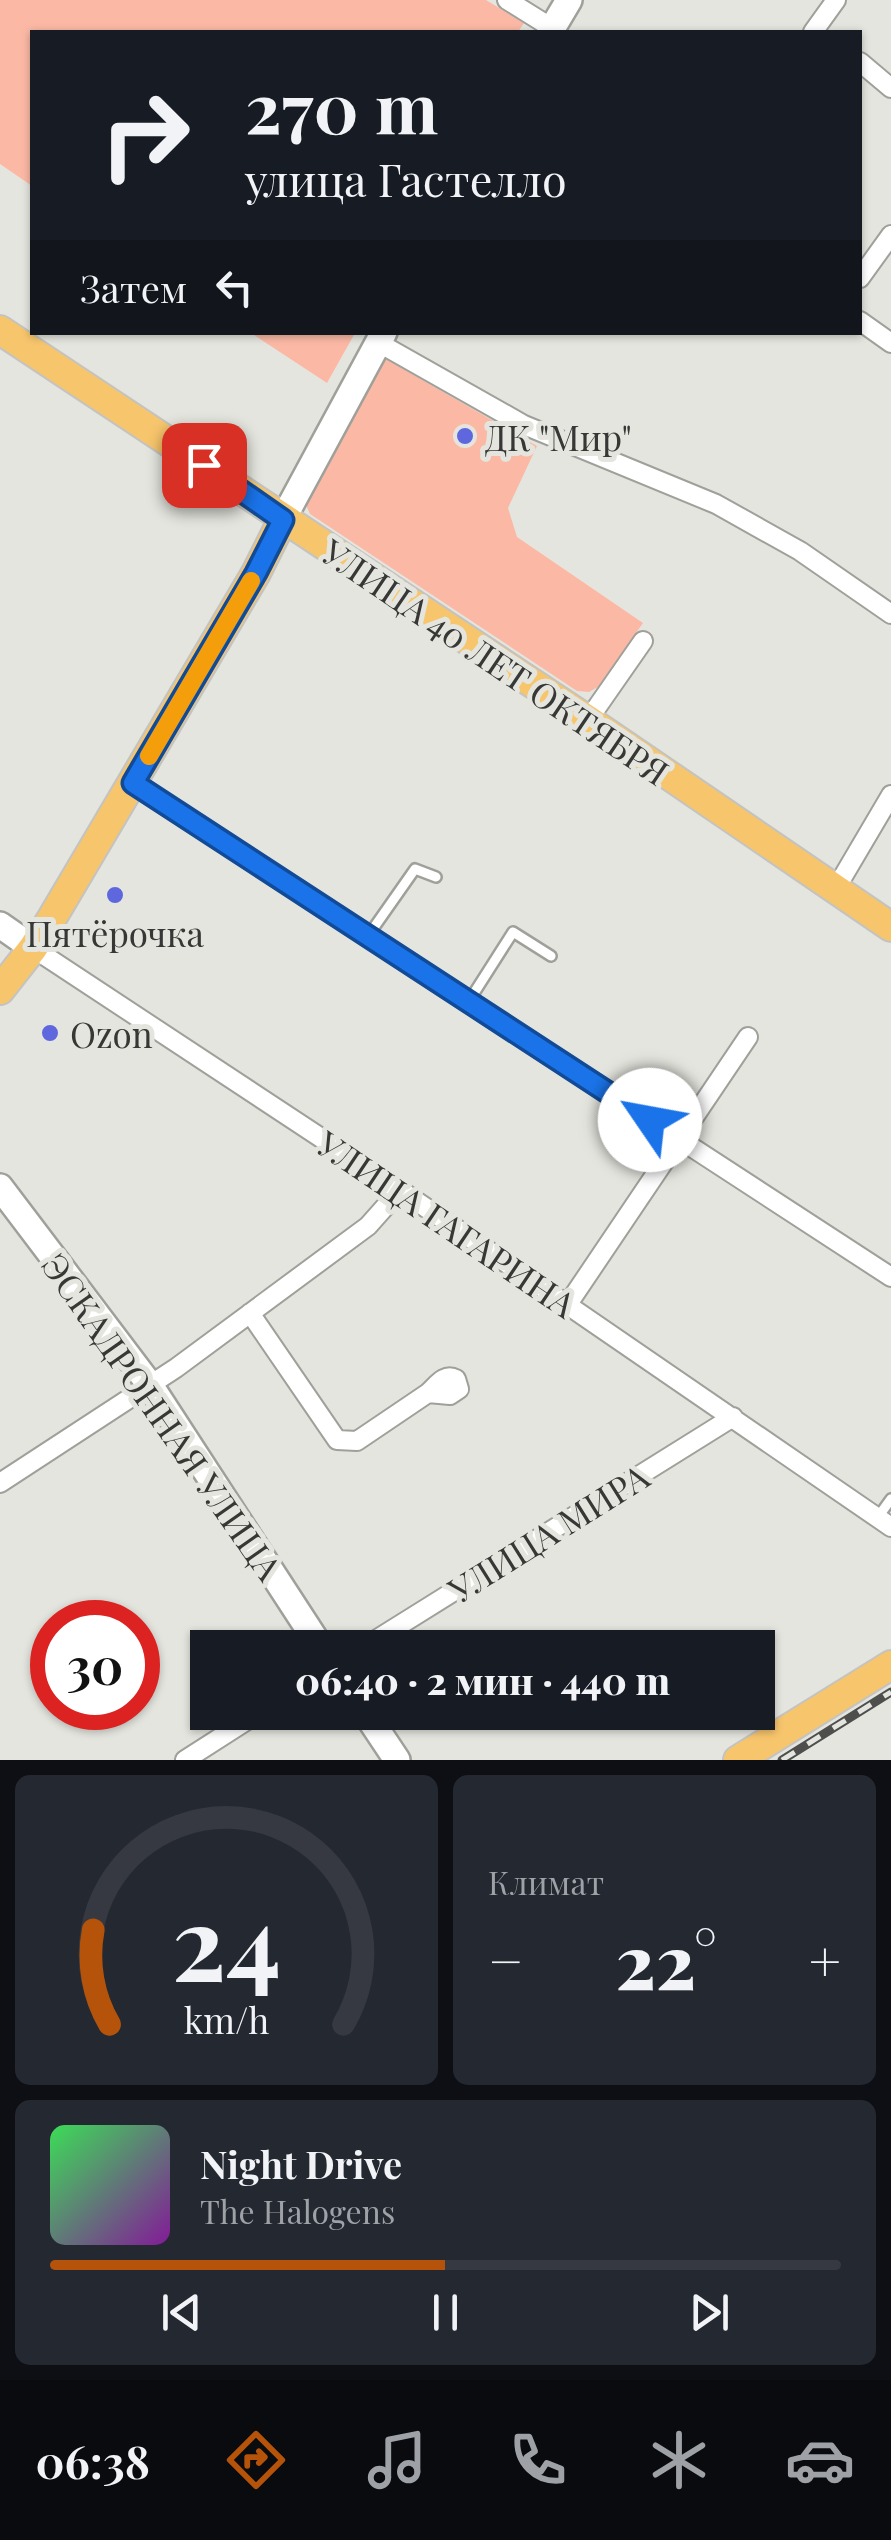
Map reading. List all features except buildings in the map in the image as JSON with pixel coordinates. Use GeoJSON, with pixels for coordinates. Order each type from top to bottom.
{"type":"FeatureCollection","features":[{"type":"Feature","properties":{"kind":"main road","name":"УЛИЦА 40 ЛЕТ ОКТЯБРЯ"},"geometry":{"type":"LineString","coordinates":[[0,330],[891,926]]}},
{"type":"Feature","properties":{"kind":"main road"},"geometry":{"type":"LineString","coordinates":[[0,990],[33,948],[133,783],[283,520]]}},
{"type":"Feature","properties":{"kind":"main road"},"geometry":{"type":"LineString","coordinates":[[738,1760],[891,1665]]}},
{"type":"Feature","properties":{"kind":"street"},"geometry":{"type":"LineString","coordinates":[[507,0],[551,30],[568,0]]}},
{"type":"Feature","properties":{"kind":"street"},"geometry":{"type":"LineString","coordinates":[[819,30],[836,0]]}},
{"type":"Feature","properties":{"kind":"street"},"geometry":{"type":"LineString","coordinates":[[862,64],[891,88]]}},
{"type":"Feature","properties":{"kind":"street"},"geometry":{"type":"LineString","coordinates":[[862,275],[891,235]]}},
{"type":"Feature","properties":{"kind":"street"},"geometry":{"type":"LineString","coordinates":[[862,322],[891,343]]}},
{"type":"Feature","properties":{"kind":"street"},"geometry":{"type":"LineString","coordinates":[[283,520],[382,338],[524,425],[716,504],[800,550],[891,614]]}},
{"type":"Feature","properties":{"kind":"street"},"geometry":{"type":"LineString","coordinates":[[588,720],[643,642]]}},
{"type":"Feature","properties":{"kind":"street"},"geometry":{"type":"LineString","coordinates":[[133,783],[891,1277]]}},
{"type":"Feature","properties":{"kind":"street"},"geometry":{"type":"LineString","coordinates":[[835,890],[891,795]]}},
{"type":"Feature","properties":{"kind":"street","name":"УЛИЦА ГАГАРИНА"},"geometry":{"type":"LineString","coordinates":[[0,925],[400,1190],[884,1522]]}},
{"type":"Feature","properties":{"kind":"street"},"geometry":{"type":"LineString","coordinates":[[568,1304],[748,1036]]}},
{"type":"Feature","properties":{"kind":"street","name":"ЭСКАДРОННАЯ УЛИЦА"},"geometry":{"type":"LineString","coordinates":[[0,1187],[150,1385],[310,1630]]}},
{"type":"Feature","properties":{"kind":"street"},"geometry":{"type":"LineString","coordinates":[[0,1483],[150,1385],[250,1313],[368,1226],[400,1190]]}},
{"type":"Feature","properties":{"kind":"street"},"geometry":{"type":"LineString","coordinates":[[250,1313],[337,1440],[357,1441],[428,1393]]}},
{"type":"Feature","properties":{"kind":"street","name":"УЛИЦА МИРА"},"geometry":{"type":"LineString","coordinates":[[392,1630],[733,1417]]}},
{"type":"Feature","properties":{"kind":"street"},"geometry":{"type":"LineString","coordinates":[[185,1760],[232,1730]]}},
{"type":"Feature","properties":{"kind":"street"},"geometry":{"type":"LineString","coordinates":[[377,1730],[397,1760]]}},
{"type":"Feature","properties":{"kind":"lane"},"geometry":{"type":"LineString","coordinates":[[368,936],[415,869],[436,877]]}},
{"type":"Feature","properties":{"kind":"lane"},"geometry":{"type":"LineString","coordinates":[[469,1001],[514,932],[551,956]]}},
{"type":"Feature","properties":{"kind":"lane"},"geometry":{"type":"LineString","coordinates":[[884,1522],[891,1499]]}},
{"type":"Feature","properties":{"kind":"shaded area"},"geometry":{"type":"Polygon","coordinates":[[[0,0],[486,0],[524,23],[519,30],[30,30],[30,185],[0,164],[0,0]]]}},
{"type":"Feature","properties":{"kind":"shaded area"},"geometry":{"type":"Polygon","coordinates":[[[254,335],[354,335],[327,383],[254,335]]]}},
{"type":"Feature","properties":{"kind":"shaded area"},"geometry":{"type":"Polygon","coordinates":[[[384,358],[537,446],[508,508],[517,537],[643,623],[598,687],[589,692],[577,691],[310,514],[306,505],[310,492],[384,358]]]}},
{"type":"Feature","properties":{"kind":"railway"},"geometry":{"type":"LineString","coordinates":[[782,1760],[891,1692]]}},
{"type":"Feature","properties":{"kind":"slow traffic"},"geometry":{"type":"LineString","coordinates":[[149,756],[251,581]]}},
{"type":"Feature","properties":{"kind":"place","name":"ДК \"Мир\""},"geometry":{"type":"Point","coordinates":[465,436]}},
{"type":"Feature","properties":{"kind":"place","name":"Пятёрочка"},"geometry":{"type":"Point","coordinates":[115,895]}},
{"type":"Feature","properties":{"kind":"place","name":"Ozon"},"geometry":{"type":"Point","coordinates":[50,1033]}},
{"type":"Feature","properties":{"kind":"route"},"geometry":{"type":"LineString","coordinates":[[204,465],[283,520],[133,783],[650,1120]]}}]}
